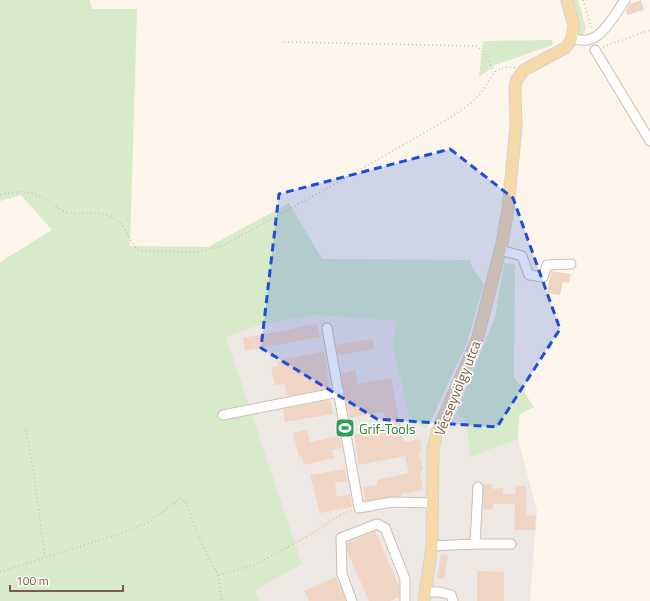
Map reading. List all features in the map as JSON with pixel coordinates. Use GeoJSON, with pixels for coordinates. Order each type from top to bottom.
{"type":"FeatureCollection","features":[{"type":"Feature","properties":{"kind":"main road"},"geometry":{"type":"LineString","coordinates":[[524,70],[565,48],[572,38],[574,26],[567,0]]}},
{"type":"Feature","properties":{"kind":"main road","name":"Vécseyvölgy utca"},"geometry":{"type":"LineString","coordinates":[[425,596],[432,546],[433,456],[437,432],[477,340],[506,226],[515,140],[515,86],[517,79],[524,70]]}},
{"type":"Feature","properties":{"kind":"street"},"geometry":{"type":"LineString","coordinates":[[572,38],[581,42],[593,38],[605,30],[625,0]]}},
{"type":"Feature","properties":{"kind":"street"},"geometry":{"type":"LineString","coordinates":[[595,50],[650,141]]}},
{"type":"Feature","properties":{"kind":"street"},"geometry":{"type":"LineString","coordinates":[[500,250],[522,256],[529,275],[543,277],[547,265],[571,264]]}},
{"type":"Feature","properties":{"kind":"street"},"geometry":{"type":"LineString","coordinates":[[327,328],[360,508],[392,502],[432,503]]}},
{"type":"Feature","properties":{"kind":"street"},"geometry":{"type":"LineString","coordinates":[[223,415],[339,392]]}},
{"type":"Feature","properties":{"kind":"street"},"geometry":{"type":"LineString","coordinates":[[475,544],[478,487]]}},
{"type":"Feature","properties":{"kind":"street"},"geometry":{"type":"LineString","coordinates":[[352,601],[342,574],[342,538],[378,524],[385,528],[405,579],[405,601]]}},
{"type":"Feature","properties":{"kind":"street"},"geometry":{"type":"LineString","coordinates":[[432,546],[511,544]]}},
{"type":"Feature","properties":{"kind":"street"},"geometry":{"type":"LineString","coordinates":[[425,596],[440,592],[451,595],[454,601]]}},
{"type":"Feature","properties":{"kind":"path"},"geometry":{"type":"LineString","coordinates":[[583,0],[593,31],[593,38]]}},
{"type":"Feature","properties":{"kind":"path"},"geometry":{"type":"LineString","coordinates":[[595,50],[650,30]]}},
{"type":"Feature","properties":{"kind":"path"},"geometry":{"type":"LineString","coordinates":[[284,42],[477,46],[485,54],[494,72]]}},
{"type":"Feature","properties":{"kind":"path"},"geometry":{"type":"LineString","coordinates":[[0,196],[21,191],[39,196],[66,212],[100,213],[111,216],[118,221],[132,242],[141,251],[207,251],[222,246],[261,226],[453,116],[479,96],[494,72],[504,68],[524,70]]}},
{"type":"Feature","properties":{"kind":"path"},"geometry":{"type":"LineString","coordinates":[[26,430],[34,474],[45,557]]}},
{"type":"Feature","properties":{"kind":"path"},"geometry":{"type":"LineString","coordinates":[[0,572],[119,534],[149,522],[181,498],[187,504],[199,539],[218,575],[222,601]]}},
{"type":"Feature","properties":{"kind":"path"},"geometry":{"type":"LineString","coordinates":[[218,575],[255,565],[311,534],[339,516],[360,508]]}},
{"type":"Feature","properties":{"kind":"highlighted area"},"geometry":{"type":"Polygon","coordinates":[[[450,149],[513,198],[560,329],[497,427],[377,419],[261,348],[279,194],[450,149]]]}},
{"type":"Feature","properties":{"kind":"shaded area"},"geometry":{"type":"Polygon","coordinates":[[[317,315],[398,321],[392,344],[410,420],[427,429],[456,414],[466,422],[470,457],[518,439],[537,511],[530,601],[259,601],[255,590],[226,337],[262,324],[317,315]]]}},
{"type":"Feature","properties":{"kind":"green space"},"geometry":{"type":"Polygon","coordinates":[[[0,0],[90,0],[92,9],[137,9],[130,246],[208,247],[289,203],[322,259],[470,260],[473,269],[484,284],[467,343],[427,429],[410,420],[392,344],[397,321],[317,315],[262,324],[226,337],[302,564],[255,590],[259,601],[0,601],[0,262],[52,230],[21,195],[0,201],[0,0]]]}},
{"type":"Feature","properties":{"kind":"green space"},"geometry":{"type":"Polygon","coordinates":[[[571,0],[578,0],[586,28],[583,36],[578,35],[571,0]]]}},
{"type":"Feature","properties":{"kind":"green space"},"geometry":{"type":"Polygon","coordinates":[[[552,40],[553,45],[495,65],[479,77],[483,41],[552,40]]]}},
{"type":"Feature","properties":{"kind":"green space"},"geometry":{"type":"Polygon","coordinates":[[[504,263],[515,264],[514,377],[534,407],[519,415],[518,439],[470,457],[466,422],[456,414],[495,317],[504,263]]]}},
{"type":"Feature","properties":{"kind":"building"},"geometry":{"type":"Polygon","coordinates":[[[641,0],[644,10],[627,15],[626,10],[630,4],[641,0]]]}},
{"type":"Feature","properties":{"kind":"building"},"geometry":{"type":"Polygon","coordinates":[[[551,271],[571,274],[569,283],[563,282],[560,295],[547,293],[551,271]]]}},
{"type":"Feature","properties":{"kind":"building"},"geometry":{"type":"Polygon","coordinates":[[[317,324],[320,337],[245,351],[243,338],[317,324]]]}},
{"type":"Feature","properties":{"kind":"building"},"geometry":{"type":"Polygon","coordinates":[[[373,339],[375,349],[338,355],[336,345],[373,339]]]}},
{"type":"Feature","properties":{"kind":"building"},"geometry":{"type":"Polygon","coordinates":[[[324,351],[330,388],[287,396],[285,384],[275,385],[271,368],[278,366],[277,361],[324,351]]]}},
{"type":"Feature","properties":{"kind":"building"},"geometry":{"type":"Polygon","coordinates":[[[355,370],[358,384],[391,378],[404,442],[420,439],[422,451],[419,452],[423,470],[420,471],[423,490],[401,494],[402,496],[365,501],[363,487],[377,485],[377,480],[409,473],[405,456],[359,465],[354,435],[387,429],[384,412],[349,418],[341,373],[355,370]]]}},
{"type":"Feature","properties":{"kind":"building"},"geometry":{"type":"Polygon","coordinates":[[[330,400],[333,414],[285,422],[283,409],[330,400]]]}},
{"type":"Feature","properties":{"kind":"building"},"geometry":{"type":"Polygon","coordinates":[[[307,430],[310,442],[339,436],[342,448],[332,450],[334,458],[304,465],[302,456],[299,457],[293,433],[307,430]]]}},
{"type":"Feature","properties":{"kind":"building"},"geometry":{"type":"Polygon","coordinates":[[[345,469],[347,481],[335,483],[337,497],[350,494],[352,507],[320,513],[310,475],[345,469]]]}},
{"type":"Feature","properties":{"kind":"building"},"geometry":{"type":"Polygon","coordinates":[[[483,484],[492,484],[493,489],[503,488],[503,494],[515,494],[516,486],[526,486],[526,515],[536,516],[535,530],[514,530],[515,504],[493,504],[493,509],[483,509],[483,484]]]}},
{"type":"Feature","properties":{"kind":"building"},"geometry":{"type":"Polygon","coordinates":[[[375,531],[399,586],[399,597],[390,601],[369,601],[347,551],[347,543],[375,531]]]}},
{"type":"Feature","properties":{"kind":"building"},"geometry":{"type":"Polygon","coordinates":[[[441,554],[448,555],[444,579],[437,578],[441,554]]]}},
{"type":"Feature","properties":{"kind":"building"},"geometry":{"type":"Polygon","coordinates":[[[477,571],[504,572],[504,601],[477,601],[477,571]]]}},
{"type":"Feature","properties":{"kind":"building"},"geometry":{"type":"Polygon","coordinates":[[[336,577],[346,601],[309,601],[304,591],[336,577]]]}},
{"type":"Feature","properties":{"kind":"place","name":"Grif-Tools"},"geometry":{"type":"Point","coordinates":[345,428]}}]}
